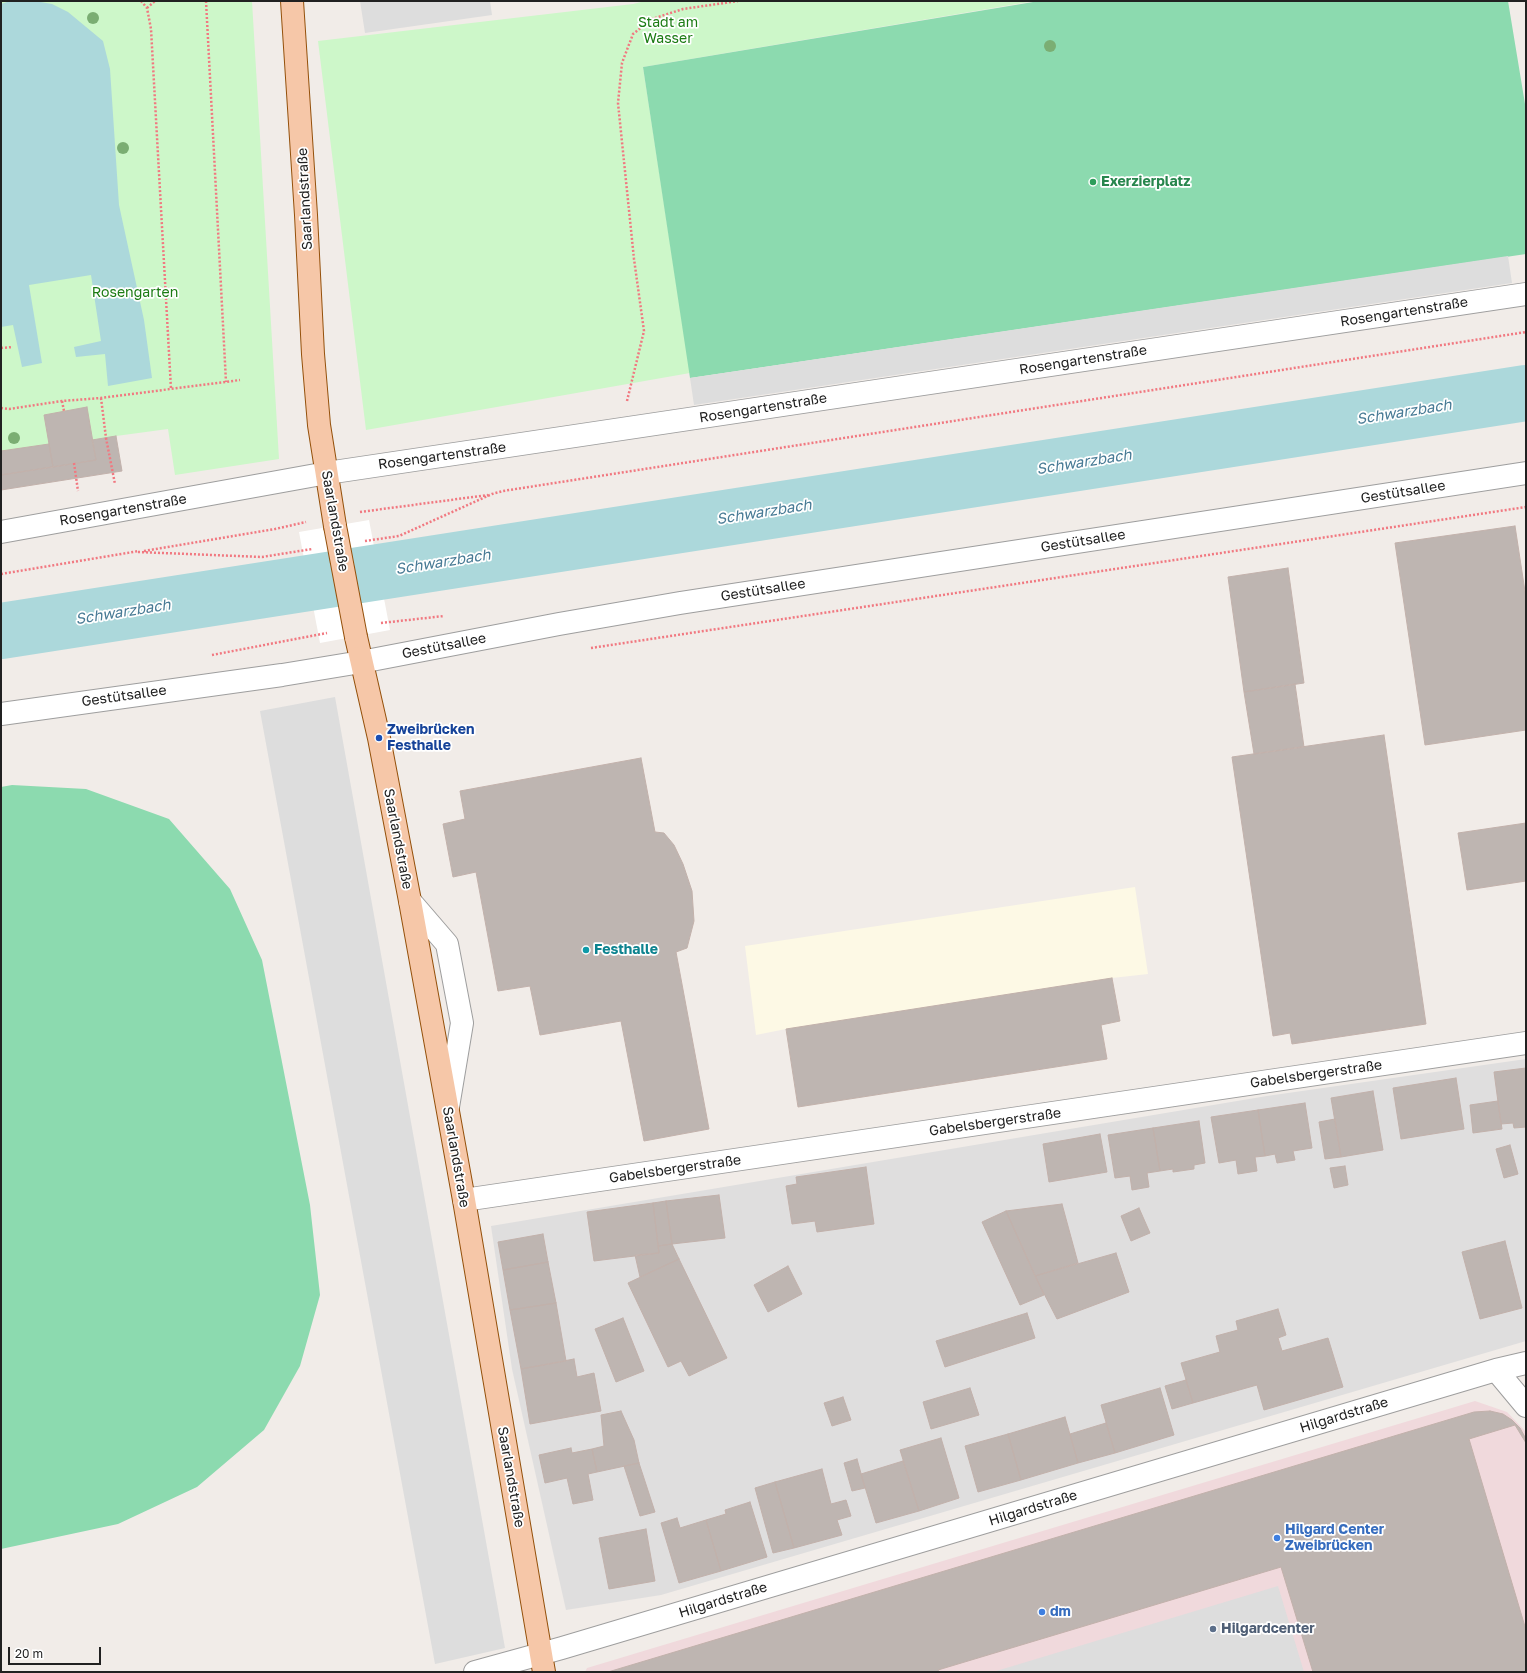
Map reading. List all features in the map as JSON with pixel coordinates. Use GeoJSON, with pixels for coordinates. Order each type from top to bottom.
{"type":"FeatureCollection","features":[{"type":"Feature","properties":{"kind":"main road","name":"Saarlandstraße"},"geometry":{"type":"LineString","coordinates":[[292,1],[306,215],[313,354],[319,425],[326,473],[361,662],[379,738],[410,901],[464,1200],[543,1663]]}},
{"type":"Feature","properties":{"kind":"street","name":"Rosengartenstraße"},"geometry":{"type":"LineString","coordinates":[[1,532],[326,473],[1526,294]]}},
{"type":"Feature","properties":{"kind":"street","name":"Gestütsallee"},"geometry":{"type":"LineString","coordinates":[[1,714],[145,693],[220,684],[361,662],[559,624],[680,603],[1526,473]]}},
{"type":"Feature","properties":{"kind":"street"},"geometry":{"type":"LineString","coordinates":[[410,901],[448,944],[462,1024],[448,1111]]}},
{"type":"Feature","properties":{"kind":"street","name":"Gabelsbergerstraße"},"geometry":{"type":"LineString","coordinates":[[464,1200],[1526,1043]]}},
{"type":"Feature","properties":{"kind":"street","name":"Hilgardstraße"},"geometry":{"type":"LineString","coordinates":[[475,1672],[543,1663],[1496,1370],[1526,1363]]}},
{"type":"Feature","properties":{"kind":"street"},"geometry":{"type":"LineString","coordinates":[[1496,1370],[1526,1406]]}},
{"type":"Feature","properties":{"kind":"path"},"geometry":{"type":"LineString","coordinates":[[141,1],[147,8],[151,29],[171,389]]}},
{"type":"Feature","properties":{"kind":"path"},"geometry":{"type":"LineString","coordinates":[[147,8],[155,1]]}},
{"type":"Feature","properties":{"kind":"path"},"geometry":{"type":"LineString","coordinates":[[206,1],[226,382]]}},
{"type":"Feature","properties":{"kind":"path"},"geometry":{"type":"LineString","coordinates":[[618,430],[644,331],[634,259],[618,103],[622,63],[633,34],[652,19],[683,9],[738,1]]}},
{"type":"Feature","properties":{"kind":"path"},"geometry":{"type":"LineString","coordinates":[[1,574],[275,529],[335,521],[527,487],[1526,332]]}},
{"type":"Feature","properties":{"kind":"path"},"geometry":{"type":"LineString","coordinates":[[1,348],[13,347]]}},
{"type":"Feature","properties":{"kind":"path"},"geometry":{"type":"LineString","coordinates":[[1,408],[9,409],[62,401],[101,398],[240,380]]}},
{"type":"Feature","properties":{"kind":"path"},"geometry":{"type":"LineString","coordinates":[[101,398],[106,438],[120,510]]}},
{"type":"Feature","properties":{"kind":"path"},"geometry":{"type":"LineString","coordinates":[[62,401],[64,411]]}},
{"type":"Feature","properties":{"kind":"path"},"geometry":{"type":"LineString","coordinates":[[586,649],[1526,507]]}},
{"type":"Feature","properties":{"kind":"shaded area"},"geometry":{"type":"Polygon","coordinates":[[[360,1],[490,1],[492,15],[365,33],[360,1]]]}},
{"type":"Feature","properties":{"kind":"shaded area"},"geometry":{"type":"Polygon","coordinates":[[[1508,256],[1512,283],[694,405],[690,378],[1508,256]]]}},
{"type":"Feature","properties":{"kind":"shaded area"},"geometry":{"type":"Polygon","coordinates":[[[335,697],[505,1648],[435,1664],[260,711],[335,697]]]}},
{"type":"Feature","properties":{"kind":"shaded area"},"geometry":{"type":"Polygon","coordinates":[[[1135,887],[1148,974],[1112,978],[1120,1021],[1101,1025],[1107,1059],[798,1107],[786,1029],[756,1035],[745,946],[1135,887]]]}},
{"type":"Feature","properties":{"kind":"shaded area"},"geometry":{"type":"Polygon","coordinates":[[[1526,1059],[1526,1341],[661,1595],[566,1610],[512,1369],[491,1226],[1267,1096],[1526,1059]]]}},
{"type":"Feature","properties":{"kind":"shaded area","name":"Hilgard Center Zweibrücken"},"geometry":{"type":"Polygon","coordinates":[[[1475,1401],[1507,1412],[1526,1432],[1526,1672],[585,1672],[587,1668],[1475,1401]]]}},
{"type":"Feature","properties":{"kind":"shaded area","name":"Hilgardcenter"},"geometry":{"type":"Polygon","coordinates":[[[1278,1586],[1304,1672],[993,1672],[1278,1586]]]}},
{"type":"Feature","properties":{"kind":"green space","name":"Rosengarten"},"geometry":{"type":"Polygon","coordinates":[[[1,1],[252,1],[279,459],[175,475],[168,429],[116,436],[96,460],[1,475],[1,1]]]}},
{"type":"Feature","properties":{"kind":"green space","name":"Stadt am Wasser"},"geometry":{"type":"Polygon","coordinates":[[[645,1],[1035,1],[643,67],[690,373],[366,430],[318,41],[633,4],[645,1]]]}},
{"type":"Feature","properties":{"kind":"green space","name":"Exerzierplatz"},"geometry":{"type":"Polygon","coordinates":[[[1039,1],[1508,1],[1526,110],[1526,254],[690,378],[643,67],[1039,1]]]}},
{"type":"Feature","properties":{"kind":"green space"},"geometry":{"type":"Polygon","coordinates":[[[12,785],[86,789],[169,819],[230,889],[262,960],[310,1205],[320,1295],[300,1366],[264,1430],[197,1487],[118,1524],[1,1549],[1,787],[12,785]]]}},
{"type":"Feature","properties":{"kind":"water"},"geometry":{"type":"Polygon","coordinates":[[[10,1],[35,1],[52,4],[68,12],[103,41],[110,69],[119,205],[144,320],[152,378],[108,386],[105,354],[76,357],[74,347],[101,341],[91,275],[29,285],[42,363],[22,367],[13,325],[1,327],[1,4],[10,1]]]}},
{"type":"Feature","properties":{"kind":"pier"},"geometry":{"type":"Polygon","coordinates":[[[369,520],[390,630],[320,643],[299,532],[369,520]]]}},
{"type":"Feature","properties":{"kind":"building"},"geometry":{"type":"Polygon","coordinates":[[[87,407],[96,460],[53,467],[44,415],[87,407]]]}},
{"type":"Feature","properties":{"kind":"building"},"geometry":{"type":"Polygon","coordinates":[[[116,436],[122,471],[1,490],[1,475],[96,460],[92,440],[116,436]]]}},
{"type":"Feature","properties":{"kind":"building"},"geometry":{"type":"Polygon","coordinates":[[[49,444],[53,467],[1,475],[1,451],[49,444]]]}},
{"type":"Feature","properties":{"kind":"building"},"geometry":{"type":"Polygon","coordinates":[[[1515,526],[1526,598],[1526,730],[1425,745],[1395,543],[1515,526]]]}},
{"type":"Feature","properties":{"kind":"building"},"geometry":{"type":"Polygon","coordinates":[[[1288,568],[1304,683],[1244,692],[1228,577],[1288,568]]]}},
{"type":"Feature","properties":{"kind":"building"},"geometry":{"type":"Polygon","coordinates":[[[1295,684],[1304,747],[1254,754],[1244,692],[1295,684]]]}},
{"type":"Feature","properties":{"kind":"building"},"geometry":{"type":"Polygon","coordinates":[[[1384,735],[1426,1024],[1292,1044],[1290,1033],[1273,1036],[1232,757],[1384,735]]]}},
{"type":"Feature","properties":{"kind":"building","name":"Festhalle"},"geometry":{"type":"Polygon","coordinates":[[[641,758],[655,832],[664,833],[674,845],[683,864],[692,891],[694,921],[687,948],[676,952],[709,1129],[644,1141],[621,1021],[540,1035],[530,986],[498,991],[476,872],[453,877],[443,824],[465,819],[460,791],[641,758]]]}},
{"type":"Feature","properties":{"kind":"building"},"geometry":{"type":"Polygon","coordinates":[[[1526,823],[1526,881],[1467,890],[1458,833],[1526,823]]]}},
{"type":"Feature","properties":{"kind":"building"},"geometry":{"type":"Polygon","coordinates":[[[1112,978],[1120,1021],[1101,1025],[1107,1059],[798,1107],[786,1029],[1112,978]]]}},
{"type":"Feature","properties":{"kind":"building"},"geometry":{"type":"Polygon","coordinates":[[[1526,1068],[1526,1127],[1514,1128],[1513,1123],[1501,1124],[1494,1072],[1526,1068]]]}},
{"type":"Feature","properties":{"kind":"building"},"geometry":{"type":"Polygon","coordinates":[[[1456,1078],[1464,1129],[1401,1139],[1393,1088],[1456,1078]]]}},
{"type":"Feature","properties":{"kind":"building"},"geometry":{"type":"Polygon","coordinates":[[[1373,1091],[1383,1150],[1341,1157],[1331,1098],[1373,1091]]]}},
{"type":"Feature","properties":{"kind":"building"},"geometry":{"type":"Polygon","coordinates":[[[1498,1101],[1502,1129],[1473,1133],[1470,1105],[1498,1101]]]}},
{"type":"Feature","properties":{"kind":"building"},"geometry":{"type":"Polygon","coordinates":[[[1305,1103],[1312,1148],[1293,1151],[1295,1160],[1277,1163],[1275,1154],[1265,1156],[1258,1110],[1305,1103]]]}},
{"type":"Feature","properties":{"kind":"building"},"geometry":{"type":"Polygon","coordinates":[[[1258,1110],[1265,1156],[1255,1157],[1257,1171],[1238,1174],[1236,1160],[1219,1163],[1211,1117],[1258,1110]]]}},
{"type":"Feature","properties":{"kind":"building"},"geometry":{"type":"Polygon","coordinates":[[[1335,1119],[1341,1157],[1325,1159],[1319,1122],[1335,1119]]]}},
{"type":"Feature","properties":{"kind":"building"},"geometry":{"type":"Polygon","coordinates":[[[1199,1121],[1205,1163],[1194,1165],[1194,1169],[1173,1172],[1173,1169],[1160,1171],[1153,1128],[1199,1121]]]}},
{"type":"Feature","properties":{"kind":"building"},"geometry":{"type":"Polygon","coordinates":[[[1153,1128],[1160,1171],[1147,1173],[1149,1187],[1132,1190],[1130,1176],[1115,1178],[1108,1135],[1153,1128]]]}},
{"type":"Feature","properties":{"kind":"building"},"geometry":{"type":"Polygon","coordinates":[[[1100,1134],[1107,1172],[1049,1182],[1043,1144],[1100,1134]]]}},
{"type":"Feature","properties":{"kind":"building"},"geometry":{"type":"Polygon","coordinates":[[[1510,1145],[1518,1174],[1504,1178],[1496,1149],[1510,1145]]]}},
{"type":"Feature","properties":{"kind":"building"},"geometry":{"type":"Polygon","coordinates":[[[1345,1166],[1348,1185],[1334,1188],[1330,1168],[1345,1166]]]}},
{"type":"Feature","properties":{"kind":"building"},"geometry":{"type":"Polygon","coordinates":[[[866,1167],[874,1224],[817,1232],[815,1221],[792,1224],[786,1186],[797,1184],[796,1177],[866,1167]]]}},
{"type":"Feature","properties":{"kind":"building"},"geometry":{"type":"Polygon","coordinates":[[[719,1195],[725,1238],[672,1244],[666,1201],[719,1195]]]}},
{"type":"Feature","properties":{"kind":"building"},"geometry":{"type":"Polygon","coordinates":[[[666,1201],[672,1244],[658,1246],[653,1203],[666,1201]]]}},
{"type":"Feature","properties":{"kind":"building"},"geometry":{"type":"Polygon","coordinates":[[[653,1203],[659,1253],[594,1261],[587,1212],[653,1203]]]}},
{"type":"Feature","properties":{"kind":"building"},"geometry":{"type":"Polygon","coordinates":[[[1062,1204],[1078,1263],[1035,1276],[1006,1211],[1062,1204]]]}},
{"type":"Feature","properties":{"kind":"building"},"geometry":{"type":"Polygon","coordinates":[[[1139,1208],[1150,1233],[1131,1241],[1121,1216],[1139,1208]]]}},
{"type":"Feature","properties":{"kind":"building"},"geometry":{"type":"Polygon","coordinates":[[[1006,1211],[1044,1295],[1020,1305],[982,1222],[1006,1211]]]}},
{"type":"Feature","properties":{"kind":"building"},"geometry":{"type":"Polygon","coordinates":[[[543,1234],[548,1262],[503,1270],[498,1242],[543,1234]]]}},
{"type":"Feature","properties":{"kind":"building"},"geometry":{"type":"Polygon","coordinates":[[[1505,1241],[1522,1308],[1480,1319],[1462,1252],[1505,1241]]]}},
{"type":"Feature","properties":{"kind":"building"},"geometry":{"type":"Polygon","coordinates":[[[672,1244],[679,1259],[640,1277],[635,1255],[659,1253],[658,1246],[672,1244]]]}},
{"type":"Feature","properties":{"kind":"building"},"geometry":{"type":"Polygon","coordinates":[[[1116,1253],[1129,1292],[1057,1319],[1035,1276],[1116,1253]]]}},
{"type":"Feature","properties":{"kind":"building"},"geometry":{"type":"Polygon","coordinates":[[[679,1259],[727,1358],[689,1376],[681,1361],[668,1367],[628,1283],[679,1259]]]}},
{"type":"Feature","properties":{"kind":"building"},"geometry":{"type":"Polygon","coordinates":[[[548,1262],[556,1303],[510,1310],[503,1270],[548,1262]]]}},
{"type":"Feature","properties":{"kind":"building"},"geometry":{"type":"Polygon","coordinates":[[[788,1266],[802,1294],[768,1312],[754,1285],[788,1266]]]}},
{"type":"Feature","properties":{"kind":"building"},"geometry":{"type":"Polygon","coordinates":[[[556,1303],[566,1361],[521,1369],[510,1310],[556,1303]]]}},
{"type":"Feature","properties":{"kind":"building"},"geometry":{"type":"Polygon","coordinates":[[[1278,1309],[1286,1335],[1278,1338],[1282,1351],[1328,1338],[1343,1387],[1264,1410],[1257,1385],[1193,1403],[1181,1363],[1220,1352],[1216,1336],[1238,1330],[1236,1321],[1278,1309]]]}},
{"type":"Feature","properties":{"kind":"building"},"geometry":{"type":"Polygon","coordinates":[[[1027,1313],[1035,1338],[945,1367],[936,1341],[1027,1313]]]}},
{"type":"Feature","properties":{"kind":"building"},"geometry":{"type":"Polygon","coordinates":[[[623,1318],[644,1371],[616,1382],[595,1329],[623,1318]]]}},
{"type":"Feature","properties":{"kind":"building"},"geometry":{"type":"Polygon","coordinates":[[[574,1359],[577,1377],[594,1373],[601,1411],[530,1424],[521,1369],[574,1359]]]}},
{"type":"Feature","properties":{"kind":"building"},"geometry":{"type":"Polygon","coordinates":[[[1186,1380],[1193,1403],[1172,1409],[1165,1386],[1186,1380]]]}},
{"type":"Feature","properties":{"kind":"building"},"geometry":{"type":"Polygon","coordinates":[[[970,1388],[979,1415],[931,1429],[923,1402],[970,1388]]]}},
{"type":"Feature","properties":{"kind":"building"},"geometry":{"type":"Polygon","coordinates":[[[1160,1388],[1174,1435],[1115,1453],[1101,1405],[1160,1388]]]}},
{"type":"Feature","properties":{"kind":"building"},"geometry":{"type":"Polygon","coordinates":[[[843,1397],[851,1420],[832,1426],[824,1403],[843,1397]]]}},
{"type":"Feature","properties":{"kind":"building"},"geometry":{"type":"Polygon","coordinates":[[[621,1411],[634,1440],[639,1463],[597,1472],[592,1449],[604,1446],[601,1415],[621,1411]]]}},
{"type":"Feature","properties":{"kind":"building","name":"Hilgard Center Zweibrücken"},"geometry":{"type":"Polygon","coordinates":[[[1490,1411],[1503,1414],[1512,1420],[1520,1428],[1526,1439],[1526,1443],[1515,1425],[1469,1439],[1526,1630],[1526,1672],[1313,1672],[1281,1567],[938,1670],[939,1672],[608,1672],[1474,1412],[1490,1411]]]}},
{"type":"Feature","properties":{"kind":"building"},"geometry":{"type":"Polygon","coordinates":[[[1065,1417],[1078,1463],[1021,1480],[1008,1434],[1065,1417]]]}},
{"type":"Feature","properties":{"kind":"building"},"geometry":{"type":"Polygon","coordinates":[[[1106,1423],[1115,1453],[1078,1463],[1070,1434],[1106,1423]]]}},
{"type":"Feature","properties":{"kind":"building"},"geometry":{"type":"Polygon","coordinates":[[[1008,1434],[1021,1480],[978,1492],[965,1446],[1008,1434]]]}},
{"type":"Feature","properties":{"kind":"building"},"geometry":{"type":"Polygon","coordinates":[[[941,1438],[959,1498],[919,1511],[900,1450],[941,1438]]]}},
{"type":"Feature","properties":{"kind":"building"},"geometry":{"type":"Polygon","coordinates":[[[571,1448],[572,1453],[592,1449],[597,1472],[588,1474],[593,1500],[573,1504],[567,1478],[545,1483],[539,1455],[571,1448]]]}},
{"type":"Feature","properties":{"kind":"building"},"geometry":{"type":"Polygon","coordinates":[[[857,1459],[865,1488],[852,1491],[844,1463],[857,1459]]]}},
{"type":"Feature","properties":{"kind":"building"},"geometry":{"type":"Polygon","coordinates":[[[903,1461],[919,1511],[876,1523],[861,1474],[903,1461]]]}},
{"type":"Feature","properties":{"kind":"building"},"geometry":{"type":"Polygon","coordinates":[[[639,1463],[655,1512],[640,1516],[624,1466],[639,1463]]]}},
{"type":"Feature","properties":{"kind":"building"},"geometry":{"type":"Polygon","coordinates":[[[822,1469],[831,1504],[846,1500],[851,1516],[837,1520],[842,1535],[794,1548],[775,1482],[822,1469]]]}},
{"type":"Feature","properties":{"kind":"building"},"geometry":{"type":"Polygon","coordinates":[[[775,1482],[794,1548],[773,1553],[755,1488],[775,1482]]]}},
{"type":"Feature","properties":{"kind":"building"},"geometry":{"type":"Polygon","coordinates":[[[750,1502],[767,1557],[721,1571],[706,1520],[726,1514],[725,1510],[750,1502]]]}},
{"type":"Feature","properties":{"kind":"building"},"geometry":{"type":"Polygon","coordinates":[[[677,1518],[680,1528],[706,1520],[721,1571],[679,1583],[661,1523],[677,1518]]]}},
{"type":"Feature","properties":{"kind":"building"},"geometry":{"type":"Polygon","coordinates":[[[646,1529],[655,1581],[609,1589],[599,1538],[646,1529]]]}},
{"type":"Feature","properties":{"kind":"waterway","name":"Schwarzbach"},"geometry":{"type":"LineString","coordinates":[[1,631],[1526,393]]}},
{"type":"Feature","properties":{"kind":"place","name":"Exerzierplatz"},"geometry":{"type":"Point","coordinates":[1093,182]}},
{"type":"Feature","properties":{"kind":"place","name":"Zweibrücken Festhalle"},"geometry":{"type":"Point","coordinates":[379,738]}},
{"type":"Feature","properties":{"kind":"place","name":"Festhalle"},"geometry":{"type":"Point","coordinates":[586,950]}},
{"type":"Feature","properties":{"kind":"place","name":"Hilgard Center Zweibrücken"},"geometry":{"type":"Point","coordinates":[1277,1538]}},
{"type":"Feature","properties":{"kind":"place","name":"dm"},"geometry":{"type":"Point","coordinates":[1042,1612]}},
{"type":"Feature","properties":{"kind":"place","name":"Hilgardcenter"},"geometry":{"type":"Point","coordinates":[1213,1629]}}]}
